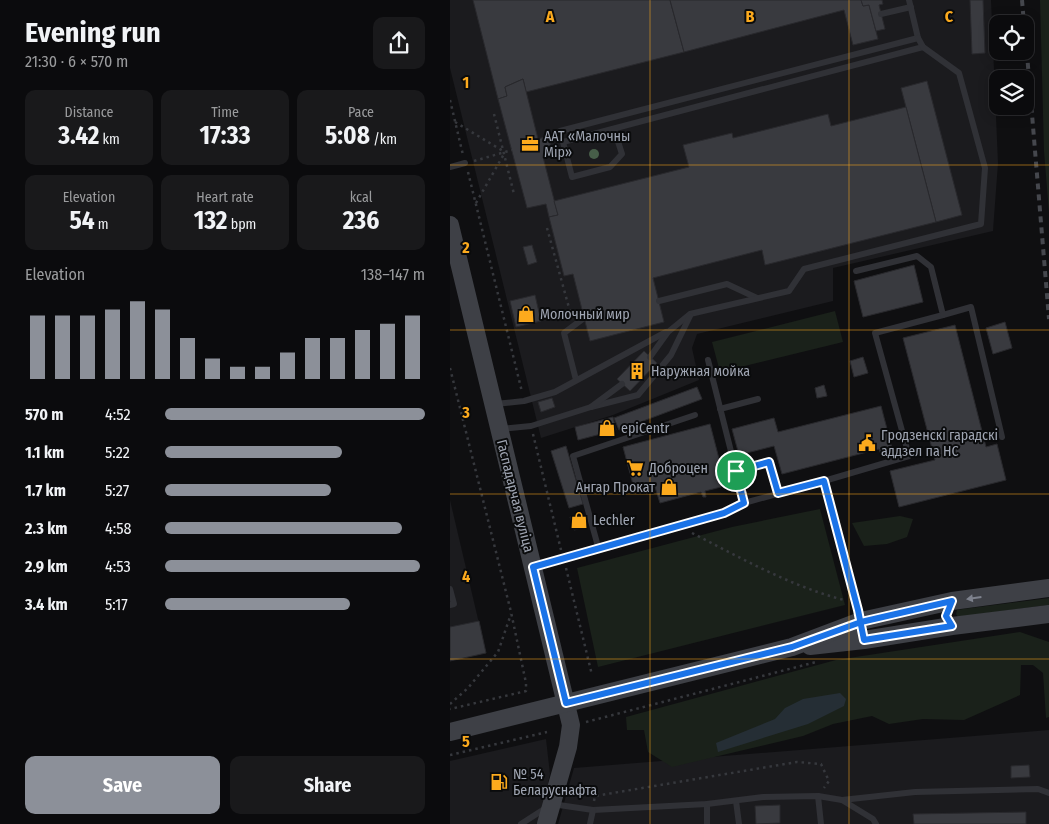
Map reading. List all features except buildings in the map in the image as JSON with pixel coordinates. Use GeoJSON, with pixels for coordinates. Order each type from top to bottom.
{"type":"FeatureCollection","features":[{"type":"Feature","properties":{"kind":"main road","name":"Гаспадарчая вуліца"},"geometry":{"type":"LineString","coordinates":[[450,225],[571,725],[546,824]]}},
{"type":"Feature","properties":{"kind":"main road"},"geometry":{"type":"LineString","coordinates":[[450,732],[792,647],[861,622],[952,601],[1049,588]]}},
{"type":"Feature","properties":{"kind":"main road"},"geometry":{"type":"LineString","coordinates":[[952,601],[946,616],[952,626]]}},
{"type":"Feature","properties":{"kind":"main road"},"geometry":{"type":"LineString","coordinates":[[792,647],[864,640],[952,626],[1049,614]]}},
{"type":"Feature","properties":{"kind":"lane"},"geometry":{"type":"LineString","coordinates":[[494,405],[544,395],[668,332],[690,314],[789,291],[804,269],[981,224],[985,168],[959,73],[923,47],[918,38],[909,0]]}},
{"type":"Feature","properties":{"kind":"lane"},"geometry":{"type":"LineString","coordinates":[[881,14],[911,7]]}},
{"type":"Feature","properties":{"kind":"lane"},"geometry":{"type":"LineString","coordinates":[[560,131],[918,38]]}},
{"type":"Feature","properties":{"kind":"lane"},"geometry":{"type":"LineString","coordinates":[[614,129],[622,154],[610,167],[572,177],[564,142],[923,47]]}},
{"type":"Feature","properties":{"kind":"lane"},"geometry":{"type":"LineString","coordinates":[[450,167],[465,163]]}},
{"type":"Feature","properties":{"kind":"lane"},"geometry":{"type":"LineString","coordinates":[[856,271],[917,256],[931,267],[943,315]]}},
{"type":"Feature","properties":{"kind":"lane"},"geometry":{"type":"LineString","coordinates":[[659,301],[727,284],[758,298]]}},
{"type":"Feature","properties":{"kind":"lane"},"geometry":{"type":"LineString","coordinates":[[533,567],[599,550],[724,513],[744,503],[909,456],[875,333],[971,308],[1002,437]]}},
{"type":"Feature","properties":{"kind":"lane"},"geometry":{"type":"LineString","coordinates":[[500,430],[530,426],[638,395],[671,355],[690,314]]}},
{"type":"Feature","properties":{"kind":"lane"},"geometry":{"type":"LineString","coordinates":[[576,380],[564,333],[584,318]]}},
{"type":"Feature","properties":{"kind":"lane"},"geometry":{"type":"LineString","coordinates":[[650,357],[668,332]]}},
{"type":"Feature","properties":{"kind":"lane"},"geometry":{"type":"LineString","coordinates":[[708,360],[744,503]]}},
{"type":"Feature","properties":{"kind":"lane"},"geometry":{"type":"LineString","coordinates":[[591,407],[622,384]]}},
{"type":"Feature","properties":{"kind":"lane"},"geometry":{"type":"LineString","coordinates":[[720,409],[758,399]]}},
{"type":"Feature","properties":{"kind":"lane"},"geometry":{"type":"LineString","coordinates":[[599,550],[573,456],[695,415]]}},
{"type":"Feature","properties":{"kind":"lane"},"geometry":{"type":"LineString","coordinates":[[736,471],[769,462],[778,493]]}},
{"type":"Feature","properties":{"kind":"lane"},"geometry":{"type":"LineString","coordinates":[[824,481],[856,601],[864,640]]}},
{"type":"Feature","properties":{"kind":"lane"},"geometry":{"type":"LineString","coordinates":[[450,589],[454,604],[450,605]]}},
{"type":"Feature","properties":{"kind":"lane"},"geometry":{"type":"LineString","coordinates":[[520,824],[552,804],[593,810],[707,804],[762,797],[818,796],[842,800],[915,792],[1038,789],[1049,793]]}},
{"type":"Feature","properties":{"kind":"lane"},"geometry":{"type":"LineString","coordinates":[[818,796],[821,824]]}},
{"type":"Feature","properties":{"kind":"lane"},"geometry":{"type":"LineString","coordinates":[[842,800],[873,819],[876,824]]}},
{"type":"Feature","properties":{"kind":"lane"},"geometry":{"type":"LineString","coordinates":[[736,801],[739,824]]}},
{"type":"Feature","properties":{"kind":"lane"},"geometry":{"type":"LineString","coordinates":[[707,804],[707,824]]}},
{"type":"Feature","properties":{"kind":"lane"},"geometry":{"type":"LineString","coordinates":[[590,824],[593,810]]}},
{"type":"Feature","properties":{"kind":"path"},"geometry":{"type":"LineString","coordinates":[[450,100],[465,163],[512,150]]}},
{"type":"Feature","properties":{"kind":"path"},"geometry":{"type":"LineString","coordinates":[[494,114],[514,194]]}},
{"type":"Feature","properties":{"kind":"path"},"geometry":{"type":"LineString","coordinates":[[455,122],[505,152]]}},
{"type":"Feature","properties":{"kind":"path"},"geometry":{"type":"LineString","coordinates":[[475,203],[505,152]]}},
{"type":"Feature","properties":{"kind":"path"},"geometry":{"type":"LineString","coordinates":[[547,228],[574,326]]}},
{"type":"Feature","properties":{"kind":"path"},"geometry":{"type":"LineString","coordinates":[[450,368],[512,612],[526,683],[526,691],[450,710]]}},
{"type":"Feature","properties":{"kind":"path"},"geometry":{"type":"LineString","coordinates":[[679,526],[717,544],[755,567],[814,591],[846,601],[856,601]]}},
{"type":"Feature","properties":{"kind":"path"},"geometry":{"type":"LineString","coordinates":[[450,704],[468,688],[498,652],[512,612]]}},
{"type":"Feature","properties":{"kind":"path"},"geometry":{"type":"LineString","coordinates":[[586,722],[825,660]]}},
{"type":"Feature","properties":{"kind":"path"},"geometry":{"type":"LineString","coordinates":[[450,756],[547,732]]}},
{"type":"Feature","properties":{"kind":"path"},"geometry":{"type":"LineString","coordinates":[[593,810],[595,796],[797,762],[821,764],[829,781],[818,796]]}},
{"type":"Feature","properties":{"kind":"shaded area"},"geometry":{"type":"Polygon","coordinates":[[[450,0],[991,0],[989,60],[994,60],[994,70],[989,70],[989,115],[996,115],[998,163],[993,231],[833,268],[833,301],[697,334],[692,348],[699,380],[613,415],[541,438],[450,68],[450,0]]]}},
{"type":"Feature","properties":{"kind":"shaded area"},"geometry":{"type":"Polygon","coordinates":[[[1040,0],[1049,0],[1049,213],[1044,151],[1040,0]]]}},
{"type":"Feature","properties":{"kind":"shaded area"},"geometry":{"type":"Polygon","coordinates":[[[835,311],[843,342],[720,372],[712,342],[835,311]]]}},
{"type":"Feature","properties":{"kind":"shaded area"},"geometry":{"type":"Polygon","coordinates":[[[450,500],[486,653],[450,661],[450,500]]]}},
{"type":"Feature","properties":{"kind":"shaded area"},"geometry":{"type":"Polygon","coordinates":[[[820,509],[845,605],[598,667],[577,568],[732,527],[820,509]]]}},
{"type":"Feature","properties":{"kind":"shaded area"},"geometry":{"type":"Polygon","coordinates":[[[900,516],[913,519],[907,537],[887,544],[864,546],[852,523],[900,516]]]}},
{"type":"Feature","properties":{"kind":"shaded area"},"geometry":{"type":"Polygon","coordinates":[[[1049,598],[1049,605],[958,617],[956,614],[957,610],[1049,598]]]}},
{"type":"Feature","properties":{"kind":"shaded area"},"geometry":{"type":"Polygon","coordinates":[[[1020,632],[1049,642],[1049,717],[1046,718],[1043,673],[1033,665],[1021,665],[1020,695],[964,720],[923,719],[889,724],[872,716],[833,724],[803,736],[672,767],[648,752],[644,730],[627,730],[626,717],[836,660],[1020,632]]]}},
{"type":"Feature","properties":{"kind":"shaded area"},"geometry":{"type":"Polygon","coordinates":[[[840,693],[846,699],[844,706],[808,724],[718,752],[716,743],[775,719],[785,708],[803,699],[840,693]]]}},
{"type":"Feature","properties":{"kind":"shaded area"},"geometry":{"type":"Polygon","coordinates":[[[1049,730],[1049,824],[558,824],[574,768],[1049,730]]]}},
{"type":"Feature","properties":{"kind":"shaded area","name":"№ 54 Беларуснафта"},"geometry":{"type":"Polygon","coordinates":[[[546,739],[550,774],[539,824],[450,824],[450,761],[546,739]]]}},
{"type":"Feature","properties":{"kind":"railway"},"geometry":{"type":"LineString","coordinates":[[1022,0],[1023,15]]}},
{"type":"Feature","properties":{"kind":"railway"},"geometry":{"type":"LineString","coordinates":[[1027,60],[1049,319]]}},
{"type":"Feature","properties":{"kind":"place","name":"ААТ «Малочны Мір»"},"geometry":{"type":"Point","coordinates":[530,144]}},
{"type":"Feature","properties":{"kind":"place","name":"Молочный мир"},"geometry":{"type":"Point","coordinates":[526,314]}},
{"type":"Feature","properties":{"kind":"place","name":"Наружная мойка"},"geometry":{"type":"Point","coordinates":[637,371]}},
{"type":"Feature","properties":{"kind":"place","name":"epiCentr"},"geometry":{"type":"Point","coordinates":[607,428]}},
{"type":"Feature","properties":{"kind":"place","name":"Гродзенскі гарадскі аддзел па НС"},"geometry":{"type":"Point","coordinates":[867,443]}},
{"type":"Feature","properties":{"kind":"place","name":"Доброцен"},"geometry":{"type":"Point","coordinates":[635,468]}},
{"type":"Feature","properties":{"kind":"place","name":"Ангар Прокат"},"geometry":{"type":"Point","coordinates":[669,487]}},
{"type":"Feature","properties":{"kind":"place","name":"Lechler"},"geometry":{"type":"Point","coordinates":[579,520]}},
{"type":"Feature","properties":{"kind":"place","name":"№ 54 Беларуснафта"},"geometry":{"type":"Point","coordinates":[499,782]}},
{"type":"Feature","properties":{"kind":"route"},"geometry":{"type":"LineString","coordinates":[[736,471],[744,503],[732,507],[724,513],[564,560],[533,567],[566,703],[792,647],[840,628],[861,622],[908,610],[952,601],[946,610],[948,622],[952,626],[864,640],[861,622],[858,610],[824,481],[778,493],[769,462],[736,471]]}}]}
